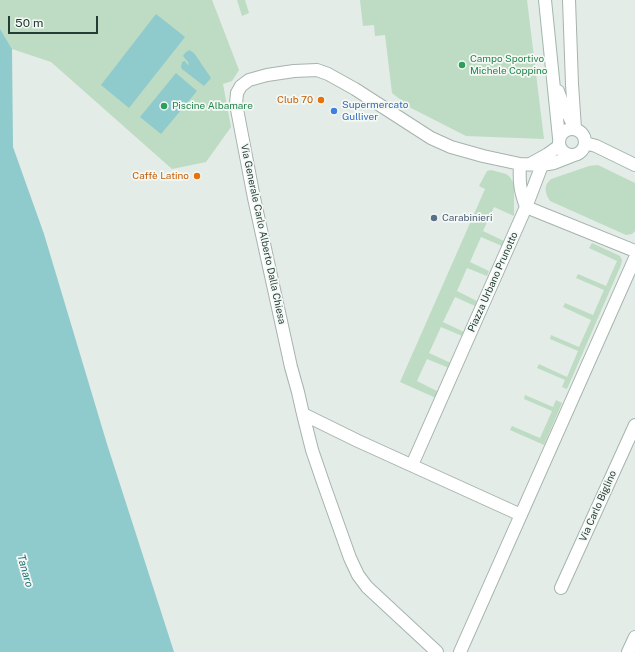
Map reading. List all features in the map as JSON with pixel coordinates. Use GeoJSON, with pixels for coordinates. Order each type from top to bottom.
{"type":"FeatureCollection","features":[{"type":"Feature","properties":{"kind":"street"},"geometry":{"type":"LineString","coordinates":[[545,0],[551,67],[559,142],[562,152],[572,156],[582,151],[585,139],[583,134],[575,129],[562,102],[551,67]]}},
{"type":"Feature","properties":{"kind":"street"},"geometry":{"type":"LineString","coordinates":[[569,0],[575,129]]}},
{"type":"Feature","properties":{"kind":"street","name":"Via Generale Carlo Alberto Dalla Chiesa"},"geometry":{"type":"LineString","coordinates":[[437,652],[368,587],[358,575],[350,558],[312,450],[291,366],[254,198],[236,104],[237,92],[241,86],[250,80],[266,75],[294,71],[317,70],[328,74],[355,89],[431,138],[451,147],[483,156],[524,164],[542,165],[554,163],[572,156]]}},
{"type":"Feature","properties":{"kind":"street"},"geometry":{"type":"LineString","coordinates":[[575,129],[564,131],[559,142],[548,154],[524,164],[519,181],[526,207],[635,251]]}},
{"type":"Feature","properties":{"kind":"street"},"geometry":{"type":"LineString","coordinates":[[585,143],[596,146],[635,165]]}},
{"type":"Feature","properties":{"kind":"street","name":"Piazza Urbano Prunotto"},"geometry":{"type":"LineString","coordinates":[[412,465],[526,207],[542,165]]}},
{"type":"Feature","properties":{"kind":"street"},"geometry":{"type":"LineString","coordinates":[[460,652],[635,258]]}},
{"type":"Feature","properties":{"kind":"street"},"geometry":{"type":"LineString","coordinates":[[303,414],[358,441],[521,515]]}},
{"type":"Feature","properties":{"kind":"street","name":"Via Carlo Biglino"},"geometry":{"type":"LineString","coordinates":[[561,588],[635,425]]}},
{"type":"Feature","properties":{"kind":"street"},"geometry":{"type":"LineString","coordinates":[[628,652],[635,637]]}},
{"type":"Feature","properties":{"kind":"green space","name":"Piscine Albamare"},"geometry":{"type":"Polygon","coordinates":[[[0,0],[212,0],[239,70],[232,81],[223,84],[231,127],[206,162],[172,169],[51,62],[12,49],[0,30],[0,0]]]}},
{"type":"Feature","properties":{"kind":"green space"},"geometry":{"type":"Polygon","coordinates":[[[237,0],[245,0],[249,13],[242,16],[237,0]]]}},
{"type":"Feature","properties":{"kind":"green space","name":"Campo Sportivo Michele Coppino"},"geometry":{"type":"Polygon","coordinates":[[[360,0],[527,0],[544,139],[466,136],[411,108],[392,93],[385,35],[375,36],[374,25],[363,26],[360,0]]]}},
{"type":"Feature","properties":{"kind":"green space"},"geometry":{"type":"Polygon","coordinates":[[[598,165],[635,183],[635,231],[632,234],[626,235],[550,201],[548,198],[546,187],[551,179],[589,166],[598,165]]]}},
{"type":"Feature","properties":{"kind":"green space"},"geometry":{"type":"Polygon","coordinates":[[[491,170],[506,174],[510,177],[514,184],[514,216],[494,207],[483,231],[504,241],[502,246],[481,237],[470,262],[489,271],[487,276],[467,268],[457,291],[477,301],[475,306],[455,297],[443,322],[464,332],[462,336],[441,327],[429,353],[451,363],[449,368],[427,359],[417,381],[439,392],[436,398],[400,382],[485,189],[479,186],[487,171],[491,170]]]}},
{"type":"Feature","properties":{"kind":"green space"},"geometry":{"type":"Polygon","coordinates":[[[592,243],[620,256],[622,260],[567,389],[562,387],[565,380],[537,368],[539,364],[567,377],[578,351],[550,339],[551,335],[579,347],[591,320],[563,307],[565,303],[593,315],[604,290],[576,278],[578,274],[606,286],[617,261],[589,248],[592,243]]]}},
{"type":"Feature","properties":{"kind":"green space"},"geometry":{"type":"Polygon","coordinates":[[[525,395],[553,407],[556,400],[562,403],[544,445],[510,430],[512,426],[540,438],[552,411],[524,399],[525,395]]]}},
{"type":"Feature","properties":{"kind":"water"},"geometry":{"type":"Polygon","coordinates":[[[156,14],[185,37],[129,108],[101,85],[156,14]]]}},
{"type":"Feature","properties":{"kind":"water","name":"Tanaro"},"geometry":{"type":"Polygon","coordinates":[[[0,29],[12,49],[13,147],[44,234],[107,444],[174,652],[0,652],[0,29]]]}},
{"type":"Feature","properties":{"kind":"water"},"geometry":{"type":"Polygon","coordinates":[[[189,50],[194,53],[211,78],[204,86],[181,67],[182,62],[185,61],[189,65],[183,56],[189,50]]]}},
{"type":"Feature","properties":{"kind":"water"},"geometry":{"type":"Polygon","coordinates":[[[176,73],[197,91],[161,134],[140,117],[176,73]]]}},
{"type":"Feature","properties":{"kind":"place","name":"Campo Sportivo Michele Coppino"},"geometry":{"type":"Point","coordinates":[462,65]}},
{"type":"Feature","properties":{"kind":"place","name":"Club 70"},"geometry":{"type":"Point","coordinates":[321,100]}},
{"type":"Feature","properties":{"kind":"place","name":"Piscine Albamare"},"geometry":{"type":"Point","coordinates":[164,106]}},
{"type":"Feature","properties":{"kind":"place","name":"Supermercato Gulliver"},"geometry":{"type":"Point","coordinates":[334,111]}},
{"type":"Feature","properties":{"kind":"place","name":"Caffè Latino"},"geometry":{"type":"Point","coordinates":[197,176]}},
{"type":"Feature","properties":{"kind":"place","name":"Carabinieri"},"geometry":{"type":"Point","coordinates":[434,218]}}]}
